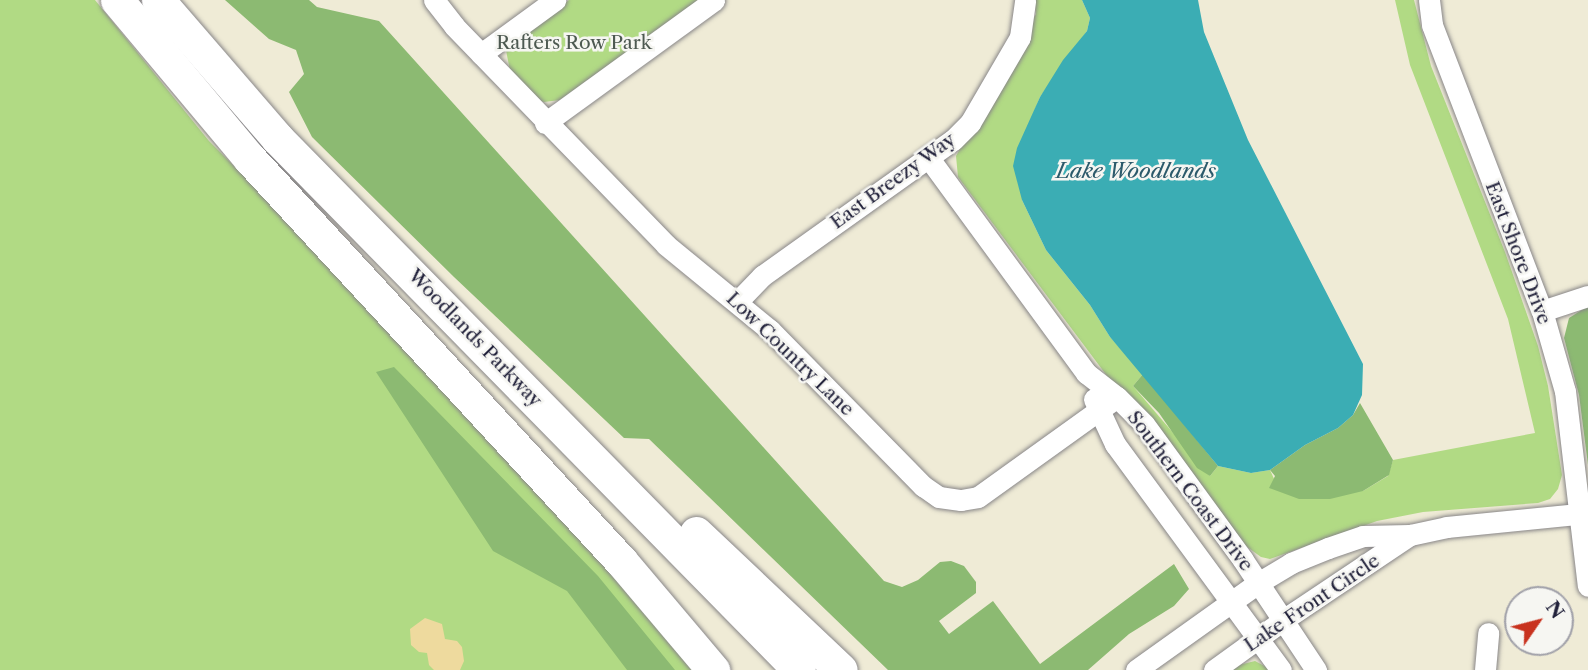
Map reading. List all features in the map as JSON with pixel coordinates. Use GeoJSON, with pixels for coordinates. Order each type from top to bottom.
{"type":"FeatureCollection","features":[{"type":"Feature","properties":{"kind":"main road"},"geometry":{"type":"LineString","coordinates":[[117,0],[250,159],[621,561],[713,670]]}},
{"type":"Feature","properties":{"kind":"main road","name":"Woodlands Parkway"},"geometry":{"type":"LineString","coordinates":[[158,0],[277,138],[799,670]]}},
{"type":"Feature","properties":{"kind":"main road"},"geometry":{"type":"LineString","coordinates":[[422,285],[475,321],[841,670]]}},
{"type":"Feature","properties":{"kind":"street","name":"Low Country Lane"},"geometry":{"type":"LineString","coordinates":[[434,0],[545,123],[666,246],[738,301],[770,330],[923,486],[939,496],[961,500],[978,497],[1117,397]]}},
{"type":"Feature","properties":{"kind":"street"},"geometry":{"type":"LineString","coordinates":[[481,54],[555,0]]}},
{"type":"Feature","properties":{"kind":"street"},"geometry":{"type":"LineString","coordinates":[[545,123],[714,0]]}},
{"type":"Feature","properties":{"kind":"street","name":"East Breezy Way"},"geometry":{"type":"LineString","coordinates":[[738,301],[762,276],[928,157],[970,123],[1020,37],[1025,0]]}},
{"type":"Feature","properties":{"kind":"street","name":"East Shore Drive"},"geometry":{"type":"LineString","coordinates":[[1429,0],[1432,25],[1542,311],[1565,391],[1583,513],[1588,586]]}},
{"type":"Feature","properties":{"kind":"street","name":"Southern Coast Drive"},"geometry":{"type":"LineString","coordinates":[[928,157],[1086,373],[1117,397],[1144,424],[1258,583],[1316,670]]}},
{"type":"Feature","properties":{"kind":"street"},"geometry":{"type":"LineString","coordinates":[[1542,311],[1588,296]]}},
{"type":"Feature","properties":{"kind":"street","name":"Southern Coast Drive"},"geometry":{"type":"LineString","coordinates":[[1086,373],[1098,411],[1115,444],[1281,670]]}},
{"type":"Feature","properties":{"kind":"street","name":"Lake Front Circle"},"geometry":{"type":"LineString","coordinates":[[1136,670],[1258,583],[1292,563],[1363,536],[1410,535],[1447,527],[1583,513]]}},
{"type":"Feature","properties":{"kind":"street","name":"Lake Front Circle"},"geometry":{"type":"LineString","coordinates":[[1214,670],[1410,535]]}},
{"type":"Feature","properties":{"kind":"street"},"geometry":{"type":"LineString","coordinates":[[1485,670],[1488,633]]}},
{"type":"Feature","properties":{"kind":"green space"},"geometry":{"type":"Polygon","coordinates":[[[0,0],[95,0],[209,141],[276,208],[698,670],[0,670],[0,0]]]}},
{"type":"Feature","properties":{"kind":"green space"},"geometry":{"type":"Polygon","coordinates":[[[225,0],[309,0],[317,7],[379,21],[884,581],[902,587],[918,580],[940,562],[951,561],[964,566],[976,582],[976,593],[939,621],[949,634],[993,601],[1040,664],[1174,564],[1189,589],[1174,606],[1129,634],[1088,670],[888,670],[649,439],[624,438],[454,277],[312,137],[289,92],[304,74],[296,50],[269,39],[225,0]]]}},
{"type":"Feature","properties":{"kind":"green space","name":"Rafters Row Park"},"geometry":{"type":"Polygon","coordinates":[[[569,0],[699,0],[560,100],[544,102],[538,100],[510,71],[506,50],[514,40],[569,0]]]}},
{"type":"Feature","properties":{"kind":"green space"},"geometry":{"type":"Polygon","coordinates":[[[1034,0],[1082,0],[1090,18],[1087,31],[1040,97],[1031,119],[1022,200],[1046,250],[1090,305],[1110,337],[1143,374],[1133,386],[1210,476],[1218,466],[1251,473],[1270,470],[1275,481],[1363,491],[1388,476],[1393,460],[1535,433],[1508,319],[1410,65],[1395,0],[1414,0],[1431,66],[1505,252],[1538,346],[1548,386],[1562,475],[1558,489],[1550,499],[1538,503],[1423,512],[1377,521],[1270,559],[1261,557],[1221,528],[958,177],[956,156],[1036,14],[1034,0]]]}},
{"type":"Feature","properties":{"kind":"green space"},"geometry":{"type":"Polygon","coordinates":[[[1588,306],[1588,465],[1579,395],[1564,338],[1569,318],[1588,306]]]}},
{"type":"Feature","properties":{"kind":"green space"},"geometry":{"type":"Polygon","coordinates":[[[394,367],[598,576],[675,670],[627,670],[567,591],[493,551],[376,372],[394,367]]]}},
{"type":"Feature","properties":{"kind":"green space"},"geometry":{"type":"Polygon","coordinates":[[[1143,374],[1218,466],[1210,476],[1197,468],[1159,413],[1133,386],[1143,374]]]}},
{"type":"Feature","properties":{"kind":"green space"},"geometry":{"type":"Polygon","coordinates":[[[1360,403],[1393,460],[1389,475],[1363,491],[1330,499],[1299,499],[1269,488],[1275,476],[1270,470],[1305,445],[1338,428],[1353,415],[1360,403]]]}},
{"type":"Feature","properties":{"kind":"green space"},"geometry":{"type":"Polygon","coordinates":[[[1255,661],[1272,670],[1232,670],[1239,665],[1255,661]]]}},
{"type":"Feature","properties":{"kind":"sand"},"geometry":{"type":"Polygon","coordinates":[[[425,618],[442,624],[445,639],[457,641],[462,647],[464,661],[460,670],[434,670],[429,665],[427,653],[419,652],[411,645],[410,629],[425,618]]]}},
{"type":"Feature","properties":{"kind":"water","name":"Lake Woodlands"},"geometry":{"type":"Polygon","coordinates":[[[1082,0],[1198,0],[1204,32],[1248,140],[1363,364],[1362,395],[1353,415],[1338,428],[1305,445],[1270,470],[1251,473],[1218,466],[1110,337],[1090,305],[1046,250],[1022,200],[1013,166],[1017,148],[1040,97],[1063,60],[1087,31],[1090,18],[1082,0]]]}}]}
